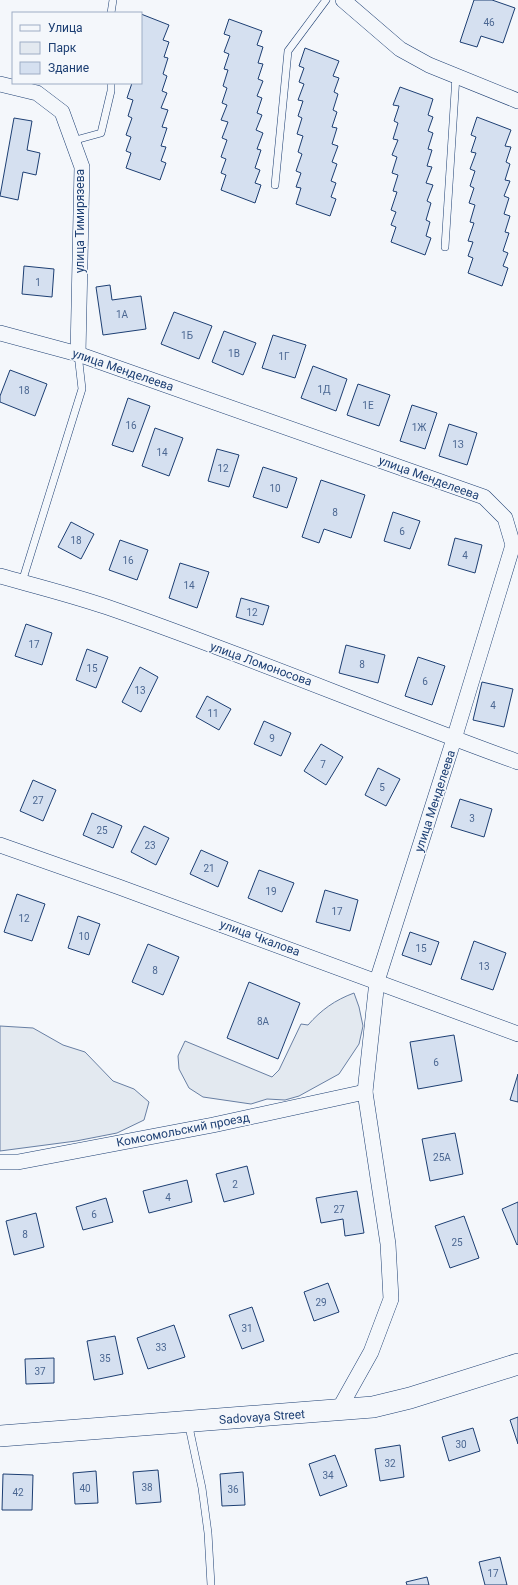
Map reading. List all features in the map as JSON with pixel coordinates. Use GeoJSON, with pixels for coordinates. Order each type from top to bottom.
{"type":"FeatureCollection","features":[{"type":"Feature","properties":{"kind":"street"},"geometry":{"type":"LineString","coordinates":[[343,0],[400,49],[429,66],[518,101]]}},
{"type":"Feature","properties":{"kind":"street","name":"улица Тимирязева"},"geometry":{"type":"LineString","coordinates":[[0,84],[37,93],[62,112],[82,167],[78,354]]}},
{"type":"Feature","properties":{"kind":"street","name":"улица Менделеева"},"geometry":{"type":"LineString","coordinates":[[0,333],[78,354],[484,497],[505,518],[513,545],[454,739],[377,981],[365,1092],[388,1244],[391,1299],[371,1352],[338,1411]]}},
{"type":"Feature","properties":{"kind":"street","name":"улица Ломоносова"},"geometry":{"type":"LineString","coordinates":[[0,576],[106,607],[296,676],[454,739],[518,762]]}},
{"type":"Feature","properties":{"kind":"street","name":"улица Чкалова"},"geometry":{"type":"LineString","coordinates":[[0,845],[119,886],[518,1034]]}},
{"type":"Feature","properties":{"kind":"street","name":"Комсомольский проезд"},"geometry":{"type":"LineString","coordinates":[[0,1162],[18,1162],[213,1125],[365,1092]]}},
{"type":"Feature","properties":{"kind":"street","name":"Sadovaya Street"},"geometry":{"type":"LineString","coordinates":[[0,1436],[338,1411],[373,1407],[410,1398],[518,1364]]}},
{"type":"Feature","properties":{"kind":"lane"},"geometry":{"type":"LineString","coordinates":[[111,12],[113,0]]}},
{"type":"Feature","properties":{"kind":"lane"},"geometry":{"type":"LineString","coordinates":[[275,185],[288,51],[326,0]]}},
{"type":"Feature","properties":{"kind":"lane"},"geometry":{"type":"LineString","coordinates":[[446,247],[456,76]]}},
{"type":"Feature","properties":{"kind":"lane"},"geometry":{"type":"LineString","coordinates":[[72,141],[101,133],[111,84]]}},
{"type":"Feature","properties":{"kind":"lane"},"geometry":{"type":"LineString","coordinates":[[22,582],[82,389],[78,354]]}},
{"type":"Feature","properties":{"kind":"lane"},"geometry":{"type":"LineString","coordinates":[[188,1422],[202,1488],[208,1533],[211,1585]]}},
{"type":"Feature","properties":{"kind":"green space"},"geometry":{"type":"Polygon","coordinates":[[[354,993],[363,1026],[359,1044],[339,1074],[299,1096],[285,1100],[267,1099],[251,1104],[203,1097],[189,1088],[179,1069],[178,1056],[185,1041],[272,1077],[279,1070],[301,1024],[308,1025],[329,1006],[354,993]]]}},
{"type":"Feature","properties":{"kind":"green space"},"geometry":{"type":"Polygon","coordinates":[[[0,1026],[33,1028],[63,1045],[85,1052],[113,1081],[134,1089],[149,1102],[144,1120],[117,1133],[76,1141],[0,1151],[0,1026]]]}},
{"type":"Feature","properties":{"kind":"building"},"geometry":{"type":"Polygon","coordinates":[[[474,0],[492,0],[515,8],[503,43],[481,36],[477,47],[460,42],[474,0]]]}},
{"type":"Feature","properties":{"kind":"building"},"geometry":{"type":"Polygon","coordinates":[[[142,14],[169,25],[163,40],[169,42],[164,57],[168,58],[163,74],[167,76],[162,91],[167,93],[161,108],[168,110],[162,127],[167,128],[161,146],[166,147],[161,161],[166,163],[160,180],[126,168],[131,153],[126,151],[131,137],[126,135],[132,118],[128,116],[133,100],[127,98],[132,84],[142,84],[142,14]]]}},
{"type":"Feature","properties":{"kind":"building"},"geometry":{"type":"Polygon","coordinates":[[[229,19],[262,31],[257,45],[263,47],[258,63],[263,64],[258,79],[263,81],[257,96],[262,98],[257,113],[262,115],[256,130],[263,133],[257,149],[261,150],[255,168],[260,170],[255,183],[261,185],[255,203],[221,190],[226,175],[221,173],[226,159],[221,157],[227,140],[222,138],[228,122],[221,120],[227,105],[222,103],[227,88],[223,86],[228,70],[224,69],[229,54],[224,52],[230,36],[224,34],[229,19]]]}},
{"type":"Feature","properties":{"kind":"building"},"geometry":{"type":"Polygon","coordinates":[[[305,48],[339,61],[333,76],[339,78],[334,92],[338,94],[333,110],[337,112],[332,127],[337,128],[332,144],[338,146],[332,162],[337,164],[331,181],[336,183],[331,197],[336,199],[330,216],[296,204],[301,188],[296,187],[301,173],[296,171],[302,154],[298,152],[303,136],[297,134],[302,118],[298,116],[303,101],[298,100],[304,84],[299,82],[304,68],[299,66],[305,48]]]}},
{"type":"Feature","properties":{"kind":"building"},"geometry":{"type":"Polygon","coordinates":[[[400,87],[433,99],[428,115],[433,117],[428,131],[433,133],[428,149],[432,150],[427,166],[432,167],[426,183],[433,185],[427,201],[431,203],[426,220],[430,222],[426,236],[431,238],[425,255],[391,242],[396,227],[391,225],[396,212],[391,210],[397,192],[393,191],[398,175],[392,173],[397,157],[392,155],[398,140],[393,139],[398,123],[394,121],[399,106],[393,105],[400,87]]]}},
{"type":"Feature","properties":{"kind":"building"},"geometry":{"type":"Polygon","coordinates":[[[477,117],[511,130],[505,146],[511,147],[506,162],[510,164],[505,180],[510,181],[504,196],[509,198],[504,214],[510,216],[505,232],[509,233],[503,251],[508,253],[503,266],[508,268],[502,286],[468,273],[473,258],[468,256],[473,242],[468,241],[474,223],[470,222],[475,205],[469,203],[474,188],[470,186],[475,171],[470,169],[476,153],[471,152],[476,137],[471,135],[477,117]]]}},
{"type":"Feature","properties":{"kind":"building"},"geometry":{"type":"Polygon","coordinates":[[[14,118],[32,121],[27,150],[40,153],[36,175],[23,172],[18,200],[0,196],[14,118]]]}},
{"type":"Feature","properties":{"kind":"building"},"geometry":{"type":"Polygon","coordinates":[[[24,266],[54,269],[52,297],[22,294],[24,266]]]}},
{"type":"Feature","properties":{"kind":"building"},"geometry":{"type":"Polygon","coordinates":[[[110,285],[112,300],[141,296],[146,329],[103,335],[96,287],[110,285]]]}},
{"type":"Feature","properties":{"kind":"building"},"geometry":{"type":"Polygon","coordinates":[[[174,312],[212,326],[199,359],[161,344],[174,312]]]}},
{"type":"Feature","properties":{"kind":"building"},"geometry":{"type":"Polygon","coordinates":[[[224,331],[256,343],[243,375],[212,362],[224,331]]]}},
{"type":"Feature","properties":{"kind":"building"},"geometry":{"type":"Polygon","coordinates":[[[273,335],[306,345],[295,378],[262,368],[273,335]]]}},
{"type":"Feature","properties":{"kind":"building"},"geometry":{"type":"Polygon","coordinates":[[[313,366],[347,379],[336,411],[301,398],[313,366]]]}},
{"type":"Feature","properties":{"kind":"building"},"geometry":{"type":"Polygon","coordinates":[[[10,370],[47,384],[35,416],[0,402],[0,396],[10,370]]]}},
{"type":"Feature","properties":{"kind":"building"},"geometry":{"type":"Polygon","coordinates":[[[358,384],[390,395],[379,426],[347,415],[358,384]]]}},
{"type":"Feature","properties":{"kind":"building"},"geometry":{"type":"Polygon","coordinates":[[[128,398],[150,406],[133,452],[112,445],[128,398]]]}},
{"type":"Feature","properties":{"kind":"building"},"geometry":{"type":"Polygon","coordinates":[[[412,405],[437,413],[425,449],[400,441],[412,405]]]}},
{"type":"Feature","properties":{"kind":"building"},"geometry":{"type":"Polygon","coordinates":[[[449,424],[477,433],[467,465],[439,456],[449,424]]]}},
{"type":"Feature","properties":{"kind":"building"},"geometry":{"type":"Polygon","coordinates":[[[155,428],[183,438],[169,476],[142,466],[155,428]]]}},
{"type":"Feature","properties":{"kind":"building"},"geometry":{"type":"Polygon","coordinates":[[[217,449],[239,455],[229,487],[208,481],[217,449]]]}},
{"type":"Feature","properties":{"kind":"building"},"geometry":{"type":"Polygon","coordinates":[[[263,467],[297,478],[287,508],[253,497],[263,467]]]}},
{"type":"Feature","properties":{"kind":"building"},"geometry":{"type":"Polygon","coordinates":[[[321,480],[365,495],[351,538],[324,529],[319,543],[302,537],[321,480]]]}},
{"type":"Feature","properties":{"kind":"building"},"geometry":{"type":"Polygon","coordinates":[[[393,512],[420,521],[410,549],[384,541],[393,512]]]}},
{"type":"Feature","properties":{"kind":"building"},"geometry":{"type":"Polygon","coordinates":[[[71,522],[94,534],[81,559],[58,547],[71,522]]]}},
{"type":"Feature","properties":{"kind":"building"},"geometry":{"type":"Polygon","coordinates":[[[455,538],[482,545],[475,573],[448,565],[455,538]]]}},
{"type":"Feature","properties":{"kind":"building"},"geometry":{"type":"Polygon","coordinates":[[[120,540],[148,550],[137,580],[109,570],[120,540]]]}},
{"type":"Feature","properties":{"kind":"building"},"geometry":{"type":"Polygon","coordinates":[[[180,563],[209,572],[197,608],[169,598],[180,563]]]}},
{"type":"Feature","properties":{"kind":"building"},"geometry":{"type":"Polygon","coordinates":[[[241,598],[269,606],[263,625],[236,617],[241,598]]]}},
{"type":"Feature","properties":{"kind":"building"},"geometry":{"type":"Polygon","coordinates":[[[26,624],[52,633],[42,665],[15,656],[26,624]]]}},
{"type":"Feature","properties":{"kind":"building"},"geometry":{"type":"Polygon","coordinates":[[[346,645],[385,655],[378,683],[339,673],[346,645]]]}},
{"type":"Feature","properties":{"kind":"building"},"geometry":{"type":"Polygon","coordinates":[[[87,649],[108,657],[96,688],[76,680],[87,649]]]}},
{"type":"Feature","properties":{"kind":"building"},"geometry":{"type":"Polygon","coordinates":[[[418,657],[445,666],[432,705],[405,696],[418,657]]]}},
{"type":"Feature","properties":{"kind":"building"},"geometry":{"type":"Polygon","coordinates":[[[140,667],[158,677],[141,712],[122,702],[140,667]]]}},
{"type":"Feature","properties":{"kind":"building"},"geometry":{"type":"Polygon","coordinates":[[[482,682],[513,689],[504,727],[473,720],[482,682]]]}},
{"type":"Feature","properties":{"kind":"building"},"geometry":{"type":"Polygon","coordinates":[[[207,696],[231,709],[219,730],[196,717],[207,696]]]}},
{"type":"Feature","properties":{"kind":"building"},"geometry":{"type":"Polygon","coordinates":[[[264,721],[291,733],[281,756],[254,744],[264,721]]]}},
{"type":"Feature","properties":{"kind":"building"},"geometry":{"type":"Polygon","coordinates":[[[321,744],[343,757],[326,785],[304,771],[321,744]]]}},
{"type":"Feature","properties":{"kind":"building"},"geometry":{"type":"Polygon","coordinates":[[[378,768],[400,779],[386,806],[365,795],[378,768]]]}},
{"type":"Feature","properties":{"kind":"building"},"geometry":{"type":"Polygon","coordinates":[[[33,780],[56,790],[43,821],[20,811],[33,780]]]}},
{"type":"Feature","properties":{"kind":"building"},"geometry":{"type":"Polygon","coordinates":[[[460,799],[492,809],[484,837],[451,827],[460,799]]]}},
{"type":"Feature","properties":{"kind":"building"},"geometry":{"type":"Polygon","coordinates":[[[92,813],[122,826],[113,848],[83,835],[92,813]]]}},
{"type":"Feature","properties":{"kind":"building"},"geometry":{"type":"Polygon","coordinates":[[[144,826],[169,838],[156,865],[131,852],[144,826]]]}},
{"type":"Feature","properties":{"kind":"building"},"geometry":{"type":"Polygon","coordinates":[[[201,850],[228,862],[218,887],[190,874],[201,850]]]}},
{"type":"Feature","properties":{"kind":"building"},"geometry":{"type":"Polygon","coordinates":[[[259,870],[294,883],[282,912],[248,898],[259,870]]]}},
{"type":"Feature","properties":{"kind":"building"},"geometry":{"type":"Polygon","coordinates":[[[325,890],[358,900],[350,931],[316,922],[325,890]]]}},
{"type":"Feature","properties":{"kind":"building"},"geometry":{"type":"Polygon","coordinates":[[[17,894],[45,904],[32,941],[4,932],[17,894]]]}},
{"type":"Feature","properties":{"kind":"building"},"geometry":{"type":"Polygon","coordinates":[[[78,916],[100,924],[89,955],[68,948],[78,916]]]}},
{"type":"Feature","properties":{"kind":"building"},"geometry":{"type":"Polygon","coordinates":[[[410,932],[439,942],[431,965],[402,955],[410,932]]]}},
{"type":"Feature","properties":{"kind":"building"},"geometry":{"type":"Polygon","coordinates":[[[474,941],[506,953],[493,990],[461,979],[474,941]]]}},
{"type":"Feature","properties":{"kind":"building"},"geometry":{"type":"Polygon","coordinates":[[[148,944],[179,957],[163,995],[132,982],[148,944]]]}},
{"type":"Feature","properties":{"kind":"building"},"geometry":{"type":"Polygon","coordinates":[[[249,982],[300,1003],[278,1059],[227,1038],[249,982]]]}},
{"type":"Feature","properties":{"kind":"building"},"geometry":{"type":"Polygon","coordinates":[[[454,1035],[462,1081],[418,1089],[410,1042],[454,1035]]]}},
{"type":"Feature","properties":{"kind":"building"},"geometry":{"type":"Polygon","coordinates":[[[518,1074],[518,1102],[510,1100],[518,1074]]]}},
{"type":"Feature","properties":{"kind":"building"},"geometry":{"type":"Polygon","coordinates":[[[455,1133],[463,1174],[430,1181],[422,1139],[455,1133]]]}},
{"type":"Feature","properties":{"kind":"building"},"geometry":{"type":"Polygon","coordinates":[[[247,1166],[254,1194],[224,1202],[216,1174],[247,1166]]]}},
{"type":"Feature","properties":{"kind":"building"},"geometry":{"type":"Polygon","coordinates":[[[187,1180],[192,1202],[149,1213],[143,1191],[187,1180]]]}},
{"type":"Feature","properties":{"kind":"building"},"geometry":{"type":"Polygon","coordinates":[[[357,1191],[364,1233],[345,1236],[343,1219],[321,1223],[316,1198],[357,1191]]]}},
{"type":"Feature","properties":{"kind":"building"},"geometry":{"type":"Polygon","coordinates":[[[106,1198],[113,1222],[83,1230],[76,1207],[106,1198]]]}},
{"type":"Feature","properties":{"kind":"building"},"geometry":{"type":"Polygon","coordinates":[[[518,1202],[518,1244],[517,1245],[502,1209],[518,1202]]]}},
{"type":"Feature","properties":{"kind":"building"},"geometry":{"type":"Polygon","coordinates":[[[36,1213],[44,1247],[14,1255],[6,1221],[36,1213]]]}},
{"type":"Feature","properties":{"kind":"building"},"geometry":{"type":"Polygon","coordinates":[[[464,1216],[479,1258],[450,1268],[435,1226],[464,1216]]]}},
{"type":"Feature","properties":{"kind":"building"},"geometry":{"type":"Polygon","coordinates":[[[328,1283],[339,1312],[314,1321],[304,1292],[328,1283]]]}},
{"type":"Feature","properties":{"kind":"building"},"geometry":{"type":"Polygon","coordinates":[[[252,1307],[264,1341],[242,1349],[229,1315],[252,1307]]]}},
{"type":"Feature","properties":{"kind":"building"},"geometry":{"type":"Polygon","coordinates":[[[174,1325],[185,1357],[148,1369],[137,1338],[174,1325]]]}},
{"type":"Feature","properties":{"kind":"building"},"geometry":{"type":"Polygon","coordinates":[[[115,1336],[123,1374],[94,1380],[87,1341],[115,1336]]]}},
{"type":"Feature","properties":{"kind":"building"},"geometry":{"type":"Polygon","coordinates":[[[54,1358],[54,1383],[26,1384],[25,1359],[54,1358]]]}},
{"type":"Feature","properties":{"kind":"building"},"geometry":{"type":"Polygon","coordinates":[[[518,1417],[518,1444],[510,1420],[518,1417]]]}},
{"type":"Feature","properties":{"kind":"building"},"geometry":{"type":"Polygon","coordinates":[[[473,1428],[480,1451],[449,1461],[442,1437],[473,1428]]]}},
{"type":"Feature","properties":{"kind":"building"},"geometry":{"type":"Polygon","coordinates":[[[400,1445],[404,1477],[380,1481],[375,1449],[400,1445]]]}},
{"type":"Feature","properties":{"kind":"building"},"geometry":{"type":"Polygon","coordinates":[[[335,1455],[347,1486],[320,1496],[309,1464],[335,1455]]]}},
{"type":"Feature","properties":{"kind":"building"},"geometry":{"type":"Polygon","coordinates":[[[158,1470],[161,1502],[136,1504],[133,1472],[158,1470]]]}},
{"type":"Feature","properties":{"kind":"building"},"geometry":{"type":"Polygon","coordinates":[[[96,1471],[98,1503],[75,1504],[73,1473],[96,1471]]]}},
{"type":"Feature","properties":{"kind":"building"},"geometry":{"type":"Polygon","coordinates":[[[243,1472],[245,1505],[222,1506],[220,1474],[243,1472]]]}},
{"type":"Feature","properties":{"kind":"building"},"geometry":{"type":"Polygon","coordinates":[[[3,1474],[33,1475],[32,1510],[2,1510],[3,1474]]]}},
{"type":"Feature","properties":{"kind":"building"},"geometry":{"type":"Polygon","coordinates":[[[500,1557],[507,1585],[485,1585],[479,1562],[500,1557]]]}},
{"type":"Feature","properties":{"kind":"building"},"geometry":{"type":"Polygon","coordinates":[[[427,1577],[429,1585],[407,1585],[406,1582],[427,1577]]]}}]}
